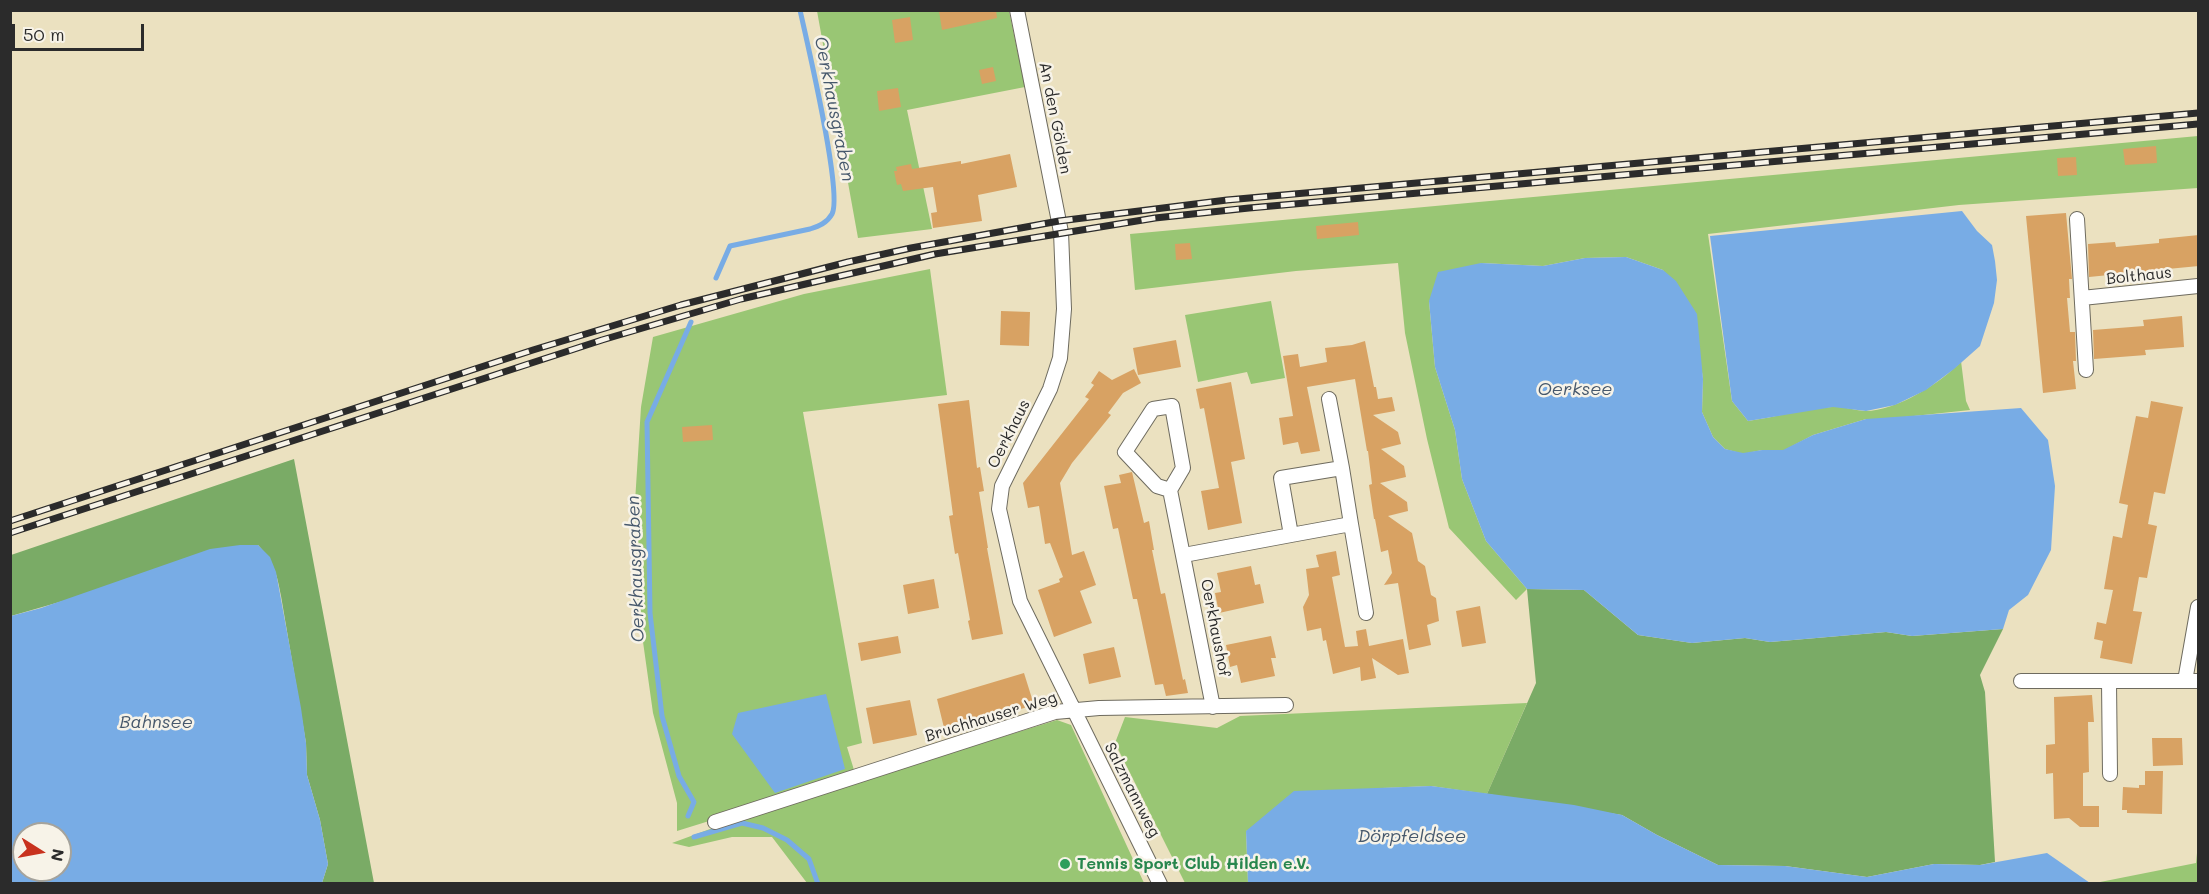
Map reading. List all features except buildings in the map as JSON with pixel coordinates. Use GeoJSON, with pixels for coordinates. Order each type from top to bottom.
{"type":"FeatureCollection","features":[{"type":"Feature","properties":{"kind":"street","name":"An den Gölden"},"geometry":{"type":"LineString","coordinates":[[1017,10],[1061,232]]}},
{"type":"Feature","properties":{"kind":"street"},"geometry":{"type":"LineString","coordinates":[[2077,219],[2086,370]]}},
{"type":"Feature","properties":{"kind":"street","name":"Oerkhaus"},"geometry":{"type":"LineString","coordinates":[[1061,232],[1064,309],[1060,358],[1050,389],[1002,486],[999,509],[1020,601],[1073,711]]}},
{"type":"Feature","properties":{"kind":"street","name":"Bolthaus"},"geometry":{"type":"LineString","coordinates":[[2082,298],[2199,286]]}},
{"type":"Feature","properties":{"kind":"street"},"geometry":{"type":"LineString","coordinates":[[1329,399],[1366,613]]}},
{"type":"Feature","properties":{"kind":"street"},"geometry":{"type":"LineString","coordinates":[[1172,406],[1184,468],[1170,490],[1157,486],[1125,452],[1153,409],[1172,406]]}},
{"type":"Feature","properties":{"kind":"street"},"geometry":{"type":"LineString","coordinates":[[1291,535],[1281,478],[1342,468]]}},
{"type":"Feature","properties":{"kind":"street","name":"Oerkhaushof"},"geometry":{"type":"LineString","coordinates":[[1170,490],[1213,707]]}},
{"type":"Feature","properties":{"kind":"street"},"geometry":{"type":"LineString","coordinates":[[1184,555],[1351,524]]}},
{"type":"Feature","properties":{"kind":"street"},"geometry":{"type":"LineString","coordinates":[[2021,681],[2192,681],[2199,607]]}},
{"type":"Feature","properties":{"kind":"street"},"geometry":{"type":"LineString","coordinates":[[2109,682],[2110,774]]}},
{"type":"Feature","properties":{"kind":"street","name":"Bruchhauser Weg"},"geometry":{"type":"LineString","coordinates":[[716,822],[1055,712],[1099,708],[1286,705]]}},
{"type":"Feature","properties":{"kind":"street","name":"Salzmannweg"},"geometry":{"type":"LineString","coordinates":[[1073,711],[1160,884]]}},
{"type":"Feature","properties":{"kind":"green space"},"geometry":{"type":"Polygon","coordinates":[[[817,11],[1009,11],[1025,87],[907,110],[932,229],[858,238],[817,11]]]}},
{"type":"Feature","properties":{"kind":"green space"},"geometry":{"type":"Polygon","coordinates":[[[2198,136],[2198,188],[1959,205],[1708,234],[1732,401],[1748,421],[1831,407],[1864,411],[1889,407],[1930,387],[1961,361],[1966,401],[1970,410],[1866,419],[1813,435],[1783,451],[1762,450],[1743,454],[1725,449],[1713,437],[1702,412],[1703,379],[1700,358],[1663,270],[1626,257],[1585,258],[1543,266],[1481,263],[1429,301],[1435,367],[1455,430],[1462,479],[1486,541],[1527,589],[1516,600],[1449,528],[1427,439],[1405,333],[1398,263],[1296,271],[1135,290],[1130,234],[2198,136]]]}},
{"type":"Feature","properties":{"kind":"green space"},"geometry":{"type":"Polygon","coordinates":[[[930,269],[947,395],[803,412],[862,743],[847,747],[854,770],[677,831],[677,803],[653,713],[636,592],[635,502],[641,407],[653,337],[804,294],[930,269]]]}},
{"type":"Feature","properties":{"kind":"green space"},"geometry":{"type":"Polygon","coordinates":[[[1271,301],[1285,378],[1251,384],[1247,372],[1198,382],[1185,315],[1271,301]]]}},
{"type":"Feature","properties":{"kind":"green space"},"geometry":{"type":"Polygon","coordinates":[[[294,459],[374,883],[322,883],[328,864],[320,820],[307,775],[306,743],[281,596],[274,569],[258,545],[11,616],[11,555],[294,459]]]}},
{"type":"Feature","properties":{"kind":"green space"},"geometry":{"type":"Polygon","coordinates":[[[1527,589],[1584,590],[1638,635],[1692,643],[1745,638],[1770,642],[1886,632],[1912,636],[2003,629],[1980,675],[1985,692],[1995,862],[1980,865],[1934,864],[1867,877],[1785,866],[1718,865],[1622,815],[1487,794],[1536,683],[1527,589]]]}},
{"type":"Feature","properties":{"kind":"green space"},"geometry":{"type":"Polygon","coordinates":[[[1527,703],[1487,794],[1431,786],[1383,788],[1246,831],[1248,883],[1185,883],[1115,743],[1125,717],[1217,728],[1240,716],[1527,703]]]}},
{"type":"Feature","properties":{"kind":"green space"},"geometry":{"type":"Polygon","coordinates":[[[1057,720],[1071,725],[1144,883],[807,883],[772,837],[732,837],[689,847],[672,843],[740,818],[1057,720]]]}},
{"type":"Feature","properties":{"kind":"green space"},"geometry":{"type":"Polygon","coordinates":[[[2198,843],[2198,883],[2090,884],[2196,863],[2198,843]]]}},
{"type":"Feature","properties":{"kind":"water"},"geometry":{"type":"Polygon","coordinates":[[[1962,211],[1977,231],[1992,245],[1995,261],[1997,280],[1994,303],[1980,346],[1926,390],[1895,405],[1866,411],[1833,407],[1748,421],[1732,401],[1710,236],[1962,211]]]}},
{"type":"Feature","properties":{"kind":"water","name":"Oerksee"},"geometry":{"type":"Polygon","coordinates":[[[1626,257],[1663,270],[1676,281],[1697,314],[1703,379],[1702,412],[1713,437],[1725,449],[1743,453],[1783,450],[1813,435],[1866,419],[2021,408],[2048,440],[2055,486],[2051,550],[2028,595],[2009,610],[2003,629],[1912,636],[1886,632],[1770,642],[1745,638],[1692,643],[1638,635],[1584,590],[1527,589],[1486,541],[1462,479],[1455,430],[1435,367],[1429,301],[1438,272],[1481,263],[1543,266],[1585,258],[1626,257]]]}},
{"type":"Feature","properties":{"kind":"water","name":"Bahnsee"},"geometry":{"type":"Polygon","coordinates":[[[258,545],[270,557],[276,572],[301,708],[306,743],[307,775],[320,820],[328,864],[322,883],[11,883],[11,616],[41,608],[210,549],[258,545]]]}},
{"type":"Feature","properties":{"kind":"water"},"geometry":{"type":"Polygon","coordinates":[[[826,694],[845,769],[775,793],[732,734],[738,713],[826,694]]]}},
{"type":"Feature","properties":{"kind":"water","name":"Dörpfeldsee"},"geometry":{"type":"Polygon","coordinates":[[[1431,786],[1574,805],[1622,815],[1718,865],[1785,866],[1867,877],[1934,864],[1980,865],[2047,853],[2090,883],[1248,883],[1246,831],[1294,791],[1431,786]]]}},
{"type":"Feature","properties":{"kind":"waterway","name":"Oerkhausgraben"},"geometry":{"type":"LineString","coordinates":[[716,278],[730,246],[810,229],[825,222],[832,214],[833,178],[829,149],[800,10]]}},
{"type":"Feature","properties":{"kind":"waterway","name":"Oerkhausgraben"},"geometry":{"type":"LineString","coordinates":[[688,816],[694,802],[679,776],[662,716],[650,613],[647,422],[691,322]]}},
{"type":"Feature","properties":{"kind":"waterway","name":"Oerkhausgraben"},"geometry":{"type":"LineString","coordinates":[[694,837],[742,823],[763,828],[787,840],[809,859],[818,884]]}},
{"type":"Feature","properties":{"kind":"railway"},"geometry":{"type":"LineString","coordinates":[[10,521],[533,350],[681,305],[911,248],[1059,221],[1227,200],[2198,113]]}},
{"type":"Feature","properties":{"kind":"railway"},"geometry":{"type":"LineString","coordinates":[[10,533],[602,340],[741,299],[935,254],[1155,218],[1249,208],[2198,124]]}},
{"type":"Feature","properties":{"kind":"place","name":"Tennis Sport Club Hilden e.V."},"geometry":{"type":"Point","coordinates":[1065,864]}}]}
